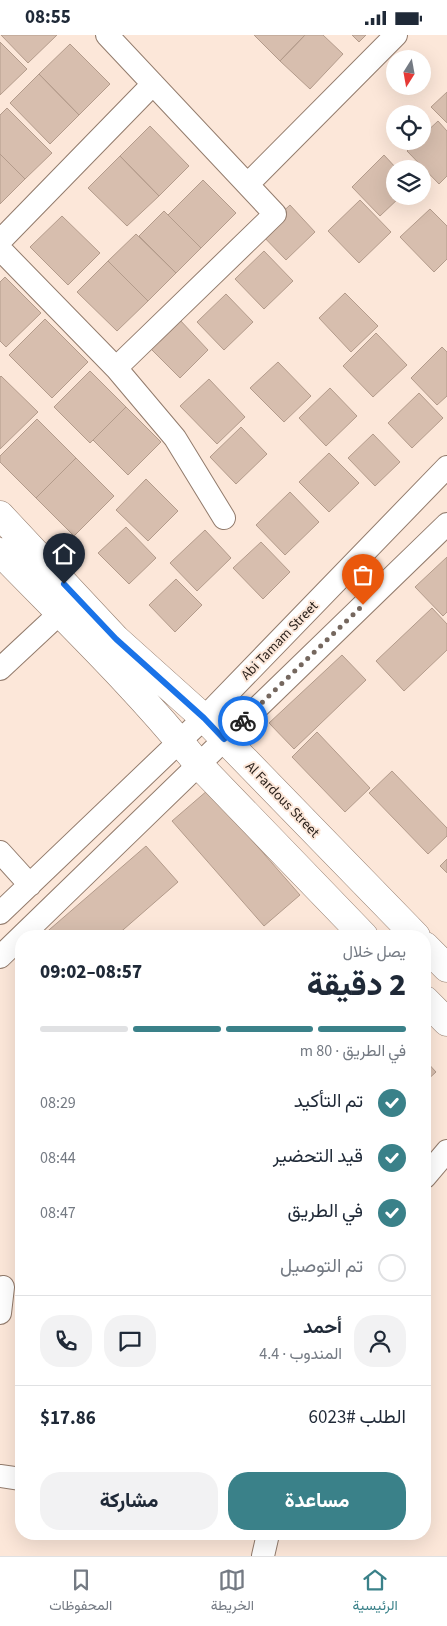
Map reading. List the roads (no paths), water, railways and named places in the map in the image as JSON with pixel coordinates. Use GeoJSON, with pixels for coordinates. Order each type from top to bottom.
{"type":"FeatureCollection","features":[{"type":"Feature","properties":{"kind":"main road","name":"Al Fardous Street"},"geometry":{"type":"LineString","coordinates":[[0,515],[116,639],[204,718],[410,930]]}},
{"type":"Feature","properties":{"kind":"main road"},"geometry":{"type":"LineString","coordinates":[[0,552],[112,667],[180,741],[198,764],[358,930]]}},
{"type":"Feature","properties":{"kind":"main road"},"geometry":{"type":"LineString","coordinates":[[431,952],[447,968]]}},
{"type":"Feature","properties":{"kind":"main road"},"geometry":{"type":"LineString","coordinates":[[431,1006],[447,1022]]}},
{"type":"Feature","properties":{"kind":"street"},"geometry":{"type":"LineString","coordinates":[[107,35],[275,214],[116,368]]}},
{"type":"Feature","properties":{"kind":"street"},"geometry":{"type":"LineString","coordinates":[[248,184],[396,35]]}},
{"type":"Feature","properties":{"kind":"street"},"geometry":{"type":"LineString","coordinates":[[0,241],[153,84]]}},
{"type":"Feature","properties":{"kind":"street"},"geometry":{"type":"LineString","coordinates":[[0,249],[116,368],[175,438],[224,518]]}},
{"type":"Feature","properties":{"kind":"street","name":"Abi Tamam Street"},"geometry":{"type":"LineString","coordinates":[[0,913],[204,718],[447,467]]}},
{"type":"Feature","properties":{"kind":"street"},"geometry":{"type":"LineString","coordinates":[[28,930],[447,524]]}},
{"type":"Feature","properties":{"kind":"street"},"geometry":{"type":"LineString","coordinates":[[0,669],[60,613]]}},
{"type":"Feature","properties":{"kind":"street"},"geometry":{"type":"LineString","coordinates":[[0,852],[30,885]]}},
{"type":"Feature","properties":{"kind":"street"},"geometry":{"type":"LineString","coordinates":[[0,957],[15,942]]}},
{"type":"Feature","properties":{"kind":"street"},"geometry":{"type":"LineString","coordinates":[[431,1170],[447,1151]]}},
{"type":"Feature","properties":{"kind":"street"},"geometry":{"type":"LineString","coordinates":[[0,1313],[8,1287]]}},
{"type":"Feature","properties":{"kind":"street"},"geometry":{"type":"LineString","coordinates":[[0,1476],[15,1478]]}},
{"type":"Feature","properties":{"kind":"street"},"geometry":{"type":"LineString","coordinates":[[264,1556],[267,1540]]}}]}
